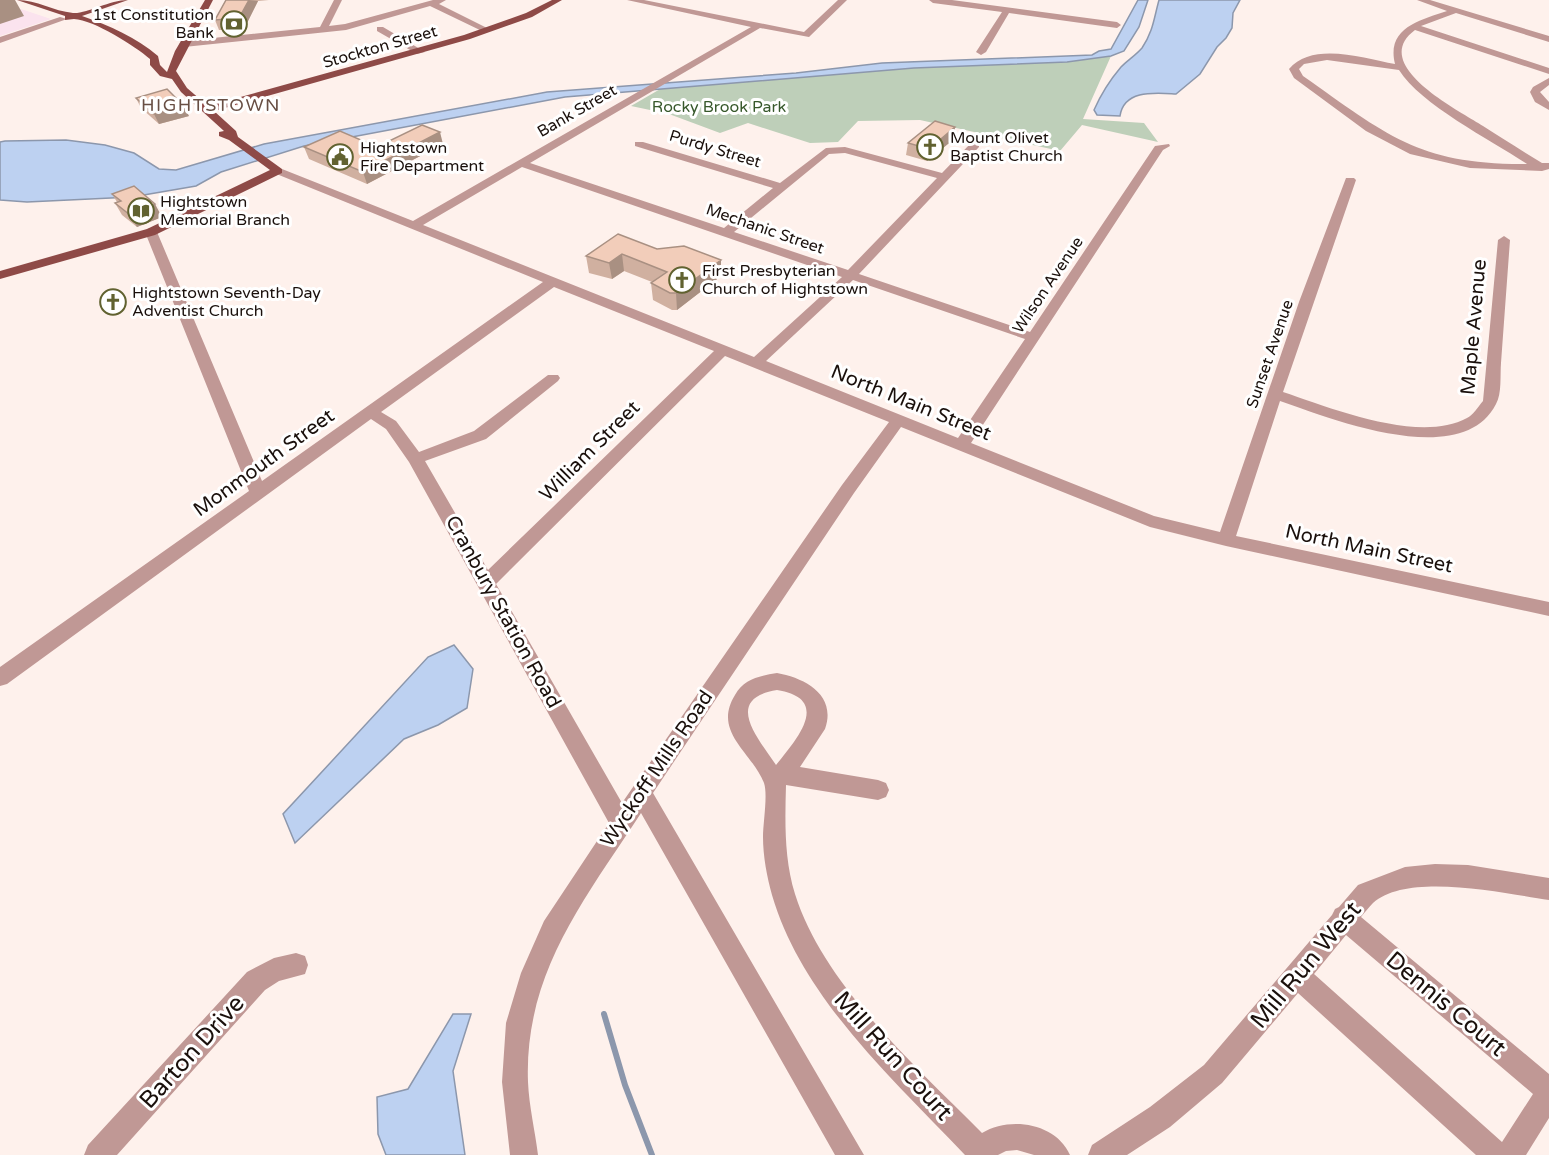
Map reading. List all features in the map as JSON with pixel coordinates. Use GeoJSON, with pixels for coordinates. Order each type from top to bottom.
{"type":"FeatureCollection","features":[{"type":"Feature","properties":{"kind":"main road"},"geometry":{"type":"LineString","coordinates":[[21,0],[133,42],[155,58],[155,65],[163,74],[174,77]]}},
{"type":"Feature","properties":{"kind":"main road"},"geometry":{"type":"LineString","coordinates":[[68,18],[124,0]]}},
{"type":"Feature","properties":{"kind":"main road"},"geometry":{"type":"LineString","coordinates":[[209,0],[171,67],[174,77],[206,110],[204,117],[224,135],[233,138],[261,161],[278,171]]}},
{"type":"Feature","properties":{"kind":"main road","name":"Stockton Street"},"geometry":{"type":"LineString","coordinates":[[206,110],[420,52],[538,11],[558,0]]}},
{"type":"Feature","properties":{"kind":"main road"},"geometry":{"type":"LineString","coordinates":[[261,161],[261,180]]}},
{"type":"Feature","properties":{"kind":"main road"},"geometry":{"type":"LineString","coordinates":[[0,275],[151,231],[278,171]]}},
{"type":"Feature","properties":{"kind":"street"},"geometry":{"type":"LineString","coordinates":[[322,29],[338,0]]}},
{"type":"Feature","properties":{"kind":"street"},"geometry":{"type":"LineString","coordinates":[[184,44],[346,27],[442,0]]}},
{"type":"Feature","properties":{"kind":"street"},"geometry":{"type":"LineString","coordinates":[[631,0],[806,35],[843,0]]}},
{"type":"Feature","properties":{"kind":"street"},"geometry":{"type":"LineString","coordinates":[[933,0],[1117,25]]}},
{"type":"Feature","properties":{"kind":"street"},"geometry":{"type":"LineString","coordinates":[[1422,0],[1549,39]]}},
{"type":"Feature","properties":{"kind":"street"},"geometry":{"type":"LineString","coordinates":[[431,3],[487,30]]}},
{"type":"Feature","properties":{"kind":"street"},"geometry":{"type":"LineString","coordinates":[[693,12],[703,4]]}},
{"type":"Feature","properties":{"kind":"street"},"geometry":{"type":"LineString","coordinates":[[981,52],[1007,10]]}},
{"type":"Feature","properties":{"kind":"street"},"geometry":{"type":"LineString","coordinates":[[1455,11],[1414,27],[1402,36],[1397,45],[1397,56],[1401,68],[1428,96],[1546,168]]}},
{"type":"Feature","properties":{"kind":"street"},"geometry":{"type":"LineString","coordinates":[[0,40],[68,18]]}},
{"type":"Feature","properties":{"kind":"street","name":"Bank Street"},"geometry":{"type":"LineString","coordinates":[[413,226],[758,26]]}},
{"type":"Feature","properties":{"kind":"street"},"geometry":{"type":"LineString","coordinates":[[1414,27],[1549,70]]}},
{"type":"Feature","properties":{"kind":"street"},"geometry":{"type":"LineString","coordinates":[[380,29],[420,52]]}},
{"type":"Feature","properties":{"kind":"street"},"geometry":{"type":"LineString","coordinates":[[1401,68],[1326,57],[1304,60],[1294,69],[1299,78],[1386,138],[1408,150],[1440,160],[1476,167],[1546,168]]}},
{"type":"Feature","properties":{"kind":"street"},"geometry":{"type":"LineString","coordinates":[[1549,81],[1535,92],[1539,100],[1549,106]]}},
{"type":"Feature","properties":{"kind":"street","name":"Purdy Street"},"geometry":{"type":"LineString","coordinates":[[639,144],[782,187]]}},
{"type":"Feature","properties":{"kind":"street"},"geometry":{"type":"LineString","coordinates":[[756,363],[849,275],[975,145]]}},
{"type":"Feature","properties":{"kind":"street","name":"Wilson Avenue"},"geometry":{"type":"LineString","coordinates":[[961,446],[1159,148],[1165,146]]}},
{"type":"Feature","properties":{"kind":"street"},"geometry":{"type":"LineString","coordinates":[[725,232],[826,151],[832,149],[845,150],[945,177]]}},
{"type":"Feature","properties":{"kind":"street","name":"Mechanic Street"},"geometry":{"type":"LineString","coordinates":[[521,163],[1032,338]]}},
{"type":"Feature","properties":{"kind":"street","name":"North Main Street"},"geometry":{"type":"LineString","coordinates":[[278,171],[1132,514],[1226,540],[1549,609]]}},
{"type":"Feature","properties":{"kind":"street","name":"Sunset Avenue"},"geometry":{"type":"LineString","coordinates":[[1226,540],[1350,180]]}},
{"type":"Feature","properties":{"kind":"street"},"geometry":{"type":"LineString","coordinates":[[151,231],[258,492]]}},
{"type":"Feature","properties":{"kind":"street","name":"Maple Avenue"},"geometry":{"type":"LineString","coordinates":[[1275,394],[1395,429],[1436,432],[1459,428],[1478,419],[1486,411],[1490,402],[1504,240]]}},
{"type":"Feature","properties":{"kind":"street","name":"Monmouth Street"},"geometry":{"type":"LineString","coordinates":[[0,678],[553,281]]}},
{"type":"Feature","properties":{"kind":"street","name":"William Street"},"geometry":{"type":"LineString","coordinates":[[486,583],[723,350]]}},
{"type":"Feature","properties":{"kind":"street"},"geometry":{"type":"LineString","coordinates":[[416,459],[480,435],[553,378]]}},
{"type":"Feature","properties":{"kind":"street","name":"Cranbury Station Road"},"geometry":{"type":"LineString","coordinates":[[371,412],[391,425],[416,459],[621,823]]}},
{"type":"Feature","properties":{"kind":"street","name":"Wyckoff Mills Road"},"geometry":{"type":"LineString","coordinates":[[524,1155],[515,1082],[519,1023],[533,973],[552,929],[711,690],[898,421]]}},
{"type":"Feature","properties":{"kind":"street"},"geometry":{"type":"LineString","coordinates":[[778,778],[816,724],[817,713],[814,702],[807,692],[783,681],[769,681],[746,693],[739,703],[736,715],[738,726],[778,778],[878,790]]}},
{"type":"Feature","properties":{"kind":"street"},"geometry":{"type":"LineString","coordinates":[[711,690],[739,703]]}},
{"type":"Feature","properties":{"kind":"street","name":"Mill Run Court"},"geometry":{"type":"LineString","coordinates":[[778,778],[774,839],[778,873],[784,897],[804,942],[828,983],[864,1030],[980,1154]]}},
{"type":"Feature","properties":{"kind":"street"},"geometry":{"type":"LineString","coordinates":[[641,794],[850,1155]]}},
{"type":"Feature","properties":{"kind":"street","name":"Mill Run West"},"geometry":{"type":"LineString","coordinates":[[1102,1155],[1160,1117],[1213,1074],[1343,917],[1366,893],[1394,881],[1419,876],[1449,875],[1549,889]]}},
{"type":"Feature","properties":{"kind":"street","name":"Dennis Court"},"geometry":{"type":"LineString","coordinates":[[1343,917],[1549,1092],[1510,1155]]}},
{"type":"Feature","properties":{"kind":"street","name":"Barton Drive"},"geometry":{"type":"LineString","coordinates":[[102,1154],[256,981],[274,970],[296,964]]}},
{"type":"Feature","properties":{"kind":"street"},"geometry":{"type":"LineString","coordinates":[[1297,975],[1496,1155]]}},
{"type":"Feature","properties":{"kind":"street"},"geometry":{"type":"LineString","coordinates":[[980,1154],[999,1139],[1020,1136],[1035,1140],[1056,1155]]}},
{"type":"Feature","properties":{"kind":"shaded area"},"geometry":{"type":"Polygon","coordinates":[[[0,2],[51,19],[0,36],[0,2]]]}},
{"type":"Feature","properties":{"kind":"green space","name":"Rocky Brook Park"},"geometry":{"type":"Polygon","coordinates":[[[1111,56],[1083,119],[1144,123],[1158,142],[1082,125],[1060,151],[920,120],[858,121],[838,142],[810,143],[748,123],[720,133],[669,114],[631,106],[662,88],[914,68],[1067,62],[1111,56]]]}},
{"type":"Feature","properties":{"kind":"water"},"geometry":{"type":"Polygon","coordinates":[[[1138,0],[1148,0],[1139,27],[1124,51],[1111,56],[1067,62],[914,68],[565,97],[304,146],[221,172],[196,186],[132,197],[27,202],[0,200],[0,142],[5,141],[66,140],[105,145],[134,153],[159,169],[176,170],[264,144],[547,92],[796,73],[882,63],[1092,55],[1111,49],[1138,0]]]}},
{"type":"Feature","properties":{"kind":"water"},"geometry":{"type":"Polygon","coordinates":[[[1159,0],[1240,0],[1233,13],[1232,28],[1226,38],[1217,47],[1200,74],[1176,94],[1142,94],[1128,101],[1120,116],[1097,115],[1094,110],[1109,82],[1146,42],[1159,0]]]}},
{"type":"Feature","properties":{"kind":"water"},"geometry":{"type":"Polygon","coordinates":[[[454,645],[473,669],[467,708],[438,725],[404,739],[295,843],[283,814],[428,657],[454,645]]]}},
{"type":"Feature","properties":{"kind":"water"},"geometry":{"type":"Polygon","coordinates":[[[453,1014],[471,1014],[453,1071],[465,1155],[386,1155],[378,1134],[377,1097],[408,1089],[453,1014]]]}},
{"type":"Feature","properties":{"kind":"building"},"geometry":{"type":"Polygon","coordinates":[[[226,0],[249,0],[239,18],[215,20],[226,0]]]}},
{"type":"Feature","properties":{"kind":"building"},"geometry":{"type":"Polygon","coordinates":[[[167,89],[184,106],[154,114],[136,98],[167,89]]]}},
{"type":"Feature","properties":{"kind":"building"},"geometry":{"type":"Polygon","coordinates":[[[935,121],[955,127],[929,149],[908,143],[935,121]]]}},
{"type":"Feature","properties":{"kind":"building"},"geometry":{"type":"Polygon","coordinates":[[[422,125],[440,132],[363,172],[304,147],[340,131],[377,147],[422,125]]]}},
{"type":"Feature","properties":{"kind":"building"},"geometry":{"type":"Polygon","coordinates":[[[134,186],[155,204],[130,215],[115,203],[121,201],[112,194],[134,186]]]}},
{"type":"Feature","properties":{"kind":"building"},"geometry":{"type":"Polygon","coordinates":[[[618,234],[657,249],[684,246],[721,260],[676,293],[670,293],[651,283],[667,272],[622,254],[609,263],[586,256],[618,234]]]}},
{"type":"Feature","properties":{"kind":"waterway"},"geometry":{"type":"LineString","coordinates":[[604,1014],[625,1085],[652,1155]]}},
{"type":"Feature","properties":{"kind":"place","name":"1st Constitution Bank"},"geometry":{"type":"Point","coordinates":[234,24]}},
{"type":"Feature","properties":{"kind":"place","name":"Mount Olivet Baptist Church"},"geometry":{"type":"Point","coordinates":[930,147]}},
{"type":"Feature","properties":{"kind":"place","name":"Hightstown Fire Department"},"geometry":{"type":"Point","coordinates":[340,157]}},
{"type":"Feature","properties":{"kind":"place","name":"Hightstown Memorial Branch"},"geometry":{"type":"Point","coordinates":[141,211]}},
{"type":"Feature","properties":{"kind":"place","name":"First Presbyterian Church of Hightstown"},"geometry":{"type":"Point","coordinates":[682,280]}},
{"type":"Feature","properties":{"kind":"place","name":"Hightstown Seventh-Day Adventist Church"},"geometry":{"type":"Point","coordinates":[113,302]}},
{"type":"Feature","properties":{"kind":"district","name":"HIGHTSTOWN"},"geometry":{"type":"Point","coordinates":[211,105]}}]}
